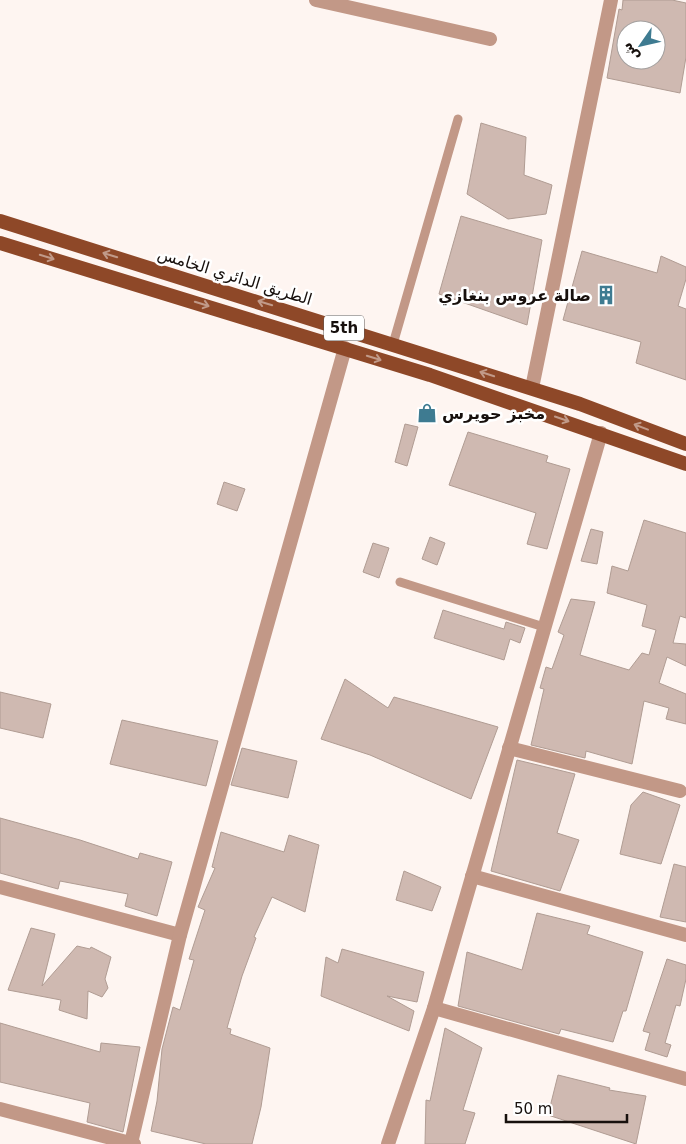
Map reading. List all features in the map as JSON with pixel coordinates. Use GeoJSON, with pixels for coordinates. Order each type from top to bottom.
{"type":"FeatureCollection","features":[{"type":"Feature","properties":{"kind":"main road","name":"الطريق الدائري الخامس"},"geometry":{"type":"LineString","coordinates":[[0,221],[532,388],[686,444]]}},
{"type":"Feature","properties":{"kind":"main road","name":"5th"},"geometry":{"type":"LineString","coordinates":[[0,243],[344,348],[601,433],[686,464]]}},
{"type":"Feature","properties":{"kind":"main road"},"geometry":{"type":"LineString","coordinates":[[290,331],[296,313]]}},
{"type":"Feature","properties":{"kind":"street"},"geometry":{"type":"LineString","coordinates":[[316,0],[364,5],[490,39]]}},
{"type":"Feature","properties":{"kind":"street"},"geometry":{"type":"LineString","coordinates":[[532,388],[611,0]]}},
{"type":"Feature","properties":{"kind":"street"},"geometry":{"type":"LineString","coordinates":[[0,1109],[133,1144],[180,935],[344,348]]}},
{"type":"Feature","properties":{"kind":"street"},"geometry":{"type":"LineString","coordinates":[[388,1144],[434,1008],[601,433]]}},
{"type":"Feature","properties":{"kind":"street"},"geometry":{"type":"LineString","coordinates":[[509,748],[680,791]]}},
{"type":"Feature","properties":{"kind":"street"},"geometry":{"type":"LineString","coordinates":[[472,876],[686,935]]}},
{"type":"Feature","properties":{"kind":"street"},"geometry":{"type":"LineString","coordinates":[[0,887],[180,935]]}},
{"type":"Feature","properties":{"kind":"street"},"geometry":{"type":"LineString","coordinates":[[434,1008],[686,1078]]}},
{"type":"Feature","properties":{"kind":"lane"},"geometry":{"type":"LineString","coordinates":[[393,344],[458,120]]}},
{"type":"Feature","properties":{"kind":"lane"},"geometry":{"type":"LineString","coordinates":[[400,582],[544,627]]}},
{"type":"Feature","properties":{"kind":"building"},"geometry":{"type":"Polygon","coordinates":[[[623,0],[672,0],[686,3],[686,57],[680,93],[607,78],[616,26],[616,70],[666,70],[666,20],[617,20],[619,9],[622,10],[623,0]]]}},
{"type":"Feature","properties":{"kind":"building"},"geometry":{"type":"Polygon","coordinates":[[[481,123],[526,137],[524,175],[552,185],[546,214],[508,219],[467,194],[481,123]]]}},
{"type":"Feature","properties":{"kind":"building"},"geometry":{"type":"Polygon","coordinates":[[[461,216],[542,240],[527,325],[439,294],[461,216]]]}},
{"type":"Feature","properties":{"kind":"building"},"geometry":{"type":"Polygon","coordinates":[[[582,251],[657,273],[661,256],[686,267],[686,279],[678,306],[686,309],[686,380],[636,363],[641,342],[563,320],[582,251]]]}},
{"type":"Feature","properties":{"kind":"building"},"geometry":{"type":"Polygon","coordinates":[[[405,424],[418,427],[407,466],[395,462],[405,424]]]}},
{"type":"Feature","properties":{"kind":"building"},"geometry":{"type":"Polygon","coordinates":[[[468,432],[548,456],[546,462],[570,469],[547,549],[527,544],[536,513],[449,485],[468,432]]]}},
{"type":"Feature","properties":{"kind":"building"},"geometry":{"type":"Polygon","coordinates":[[[224,482],[245,489],[237,511],[217,504],[224,482]]]}},
{"type":"Feature","properties":{"kind":"building"},"geometry":{"type":"Polygon","coordinates":[[[644,520],[686,533],[686,618],[680,616],[673,643],[686,644],[686,666],[667,657],[659,683],[686,694],[686,724],[666,719],[669,708],[644,701],[632,764],[586,751],[585,758],[531,745],[544,689],[540,688],[546,667],[552,669],[564,635],[558,632],[571,599],[595,602],[580,655],[629,670],[642,653],[649,655],[656,630],[642,626],[647,605],[607,593],[612,566],[628,571],[644,520]]]}},
{"type":"Feature","properties":{"kind":"building"},"geometry":{"type":"Polygon","coordinates":[[[591,529],[603,532],[597,564],[581,561],[591,529]]]}},
{"type":"Feature","properties":{"kind":"building"},"geometry":{"type":"Polygon","coordinates":[[[430,537],[445,543],[437,565],[422,559],[430,537]]]}},
{"type":"Feature","properties":{"kind":"building"},"geometry":{"type":"Polygon","coordinates":[[[373,543],[389,548],[379,578],[363,572],[373,543]]]}},
{"type":"Feature","properties":{"kind":"building"},"geometry":{"type":"Polygon","coordinates":[[[443,610],[504,629],[506,622],[525,628],[520,643],[510,639],[504,660],[434,638],[443,610]]]}},
{"type":"Feature","properties":{"kind":"building"},"geometry":{"type":"Polygon","coordinates":[[[345,679],[388,708],[394,697],[498,727],[471,799],[370,755],[321,739],[345,679]]]}},
{"type":"Feature","properties":{"kind":"building"},"geometry":{"type":"Polygon","coordinates":[[[0,692],[51,704],[43,738],[0,728],[0,692]]]}},
{"type":"Feature","properties":{"kind":"building"},"geometry":{"type":"Polygon","coordinates":[[[122,720],[218,741],[206,786],[110,764],[122,720]]]}},
{"type":"Feature","properties":{"kind":"building"},"geometry":{"type":"Polygon","coordinates":[[[242,748],[297,761],[288,798],[231,785],[242,748]]]}},
{"type":"Feature","properties":{"kind":"building"},"geometry":{"type":"Polygon","coordinates":[[[517,760],[575,774],[557,833],[579,840],[560,891],[491,871],[517,760]]]}},
{"type":"Feature","properties":{"kind":"building"},"geometry":{"type":"Polygon","coordinates":[[[643,792],[680,805],[661,864],[620,854],[631,805],[643,792]]]}},
{"type":"Feature","properties":{"kind":"building"},"geometry":{"type":"Polygon","coordinates":[[[0,818],[80,840],[138,859],[140,853],[172,862],[157,916],[125,906],[128,894],[60,881],[58,889],[0,873],[0,818]]]}},
{"type":"Feature","properties":{"kind":"building"},"geometry":{"type":"Polygon","coordinates":[[[221,832],[284,852],[289,835],[319,845],[305,912],[272,897],[254,937],[256,938],[242,976],[227,1028],[231,1029],[230,1034],[270,1048],[261,1107],[252,1144],[206,1144],[151,1131],[157,1101],[162,1049],[173,1007],[180,1010],[194,960],[189,959],[205,910],[198,907],[215,868],[212,867],[221,832]]]}},
{"type":"Feature","properties":{"kind":"building"},"geometry":{"type":"Polygon","coordinates":[[[674,864],[686,867],[686,922],[660,917],[674,864]]]}},
{"type":"Feature","properties":{"kind":"building"},"geometry":{"type":"Polygon","coordinates":[[[404,871],[441,887],[432,911],[396,900],[404,871]]]}},
{"type":"Feature","properties":{"kind":"building"},"geometry":{"type":"Polygon","coordinates":[[[537,913],[590,926],[587,934],[643,952],[626,1011],[623,1011],[613,1042],[561,1029],[559,1034],[458,1006],[467,952],[522,970],[537,913]]]}},
{"type":"Feature","properties":{"kind":"building"},"geometry":{"type":"Polygon","coordinates":[[[31,928],[55,934],[42,986],[77,946],[90,949],[91,947],[111,957],[105,979],[108,988],[102,997],[88,991],[87,1019],[59,1010],[61,1000],[8,990],[31,928]]]}},
{"type":"Feature","properties":{"kind":"building"},"geometry":{"type":"Polygon","coordinates":[[[342,949],[424,972],[417,1002],[387,996],[414,1011],[409,1031],[321,996],[326,957],[338,963],[342,949]]]}},
{"type":"Feature","properties":{"kind":"building"},"geometry":{"type":"Polygon","coordinates":[[[667,959],[686,965],[686,979],[680,1006],[676,1005],[665,1043],[671,1045],[667,1057],[645,1050],[650,1033],[643,1031],[667,959]]]}},
{"type":"Feature","properties":{"kind":"building"},"geometry":{"type":"Polygon","coordinates":[[[0,1023],[100,1052],[101,1043],[140,1047],[123,1132],[87,1122],[90,1103],[0,1082],[0,1023]]]}},
{"type":"Feature","properties":{"kind":"building"},"geometry":{"type":"Polygon","coordinates":[[[445,1028],[482,1048],[463,1110],[475,1113],[465,1144],[425,1144],[426,1100],[430,1101],[445,1028]]]}},
{"type":"Feature","properties":{"kind":"building"},"geometry":{"type":"Polygon","coordinates":[[[558,1075],[610,1088],[609,1090],[646,1096],[636,1144],[548,1115],[558,1075]]]}},
{"type":"Feature","properties":{"kind":"place","name":"صالة عروس بنغازي"},"geometry":{"type":"Point","coordinates":[606,295]}},
{"type":"Feature","properties":{"kind":"place","name":"مخبز حويرس"},"geometry":{"type":"Point","coordinates":[427,413]}}]}
